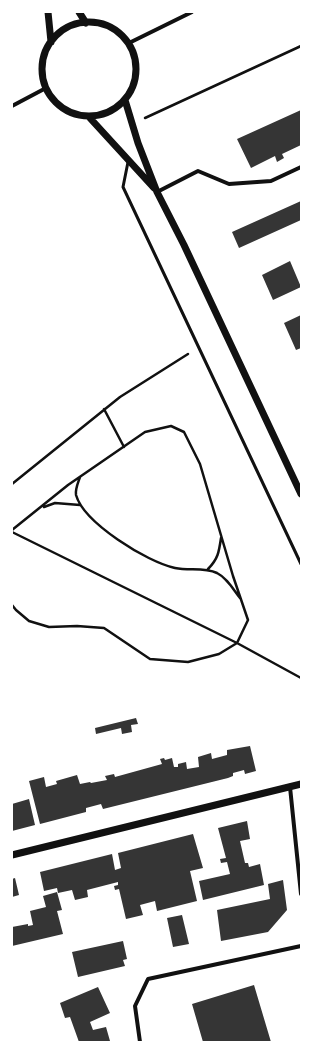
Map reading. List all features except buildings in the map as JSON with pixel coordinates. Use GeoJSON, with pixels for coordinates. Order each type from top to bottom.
{"type":"FeatureCollection","features":[{"type":"Feature","properties":{"kind":"street"},"geometry":{"type":"LineString","coordinates":[[48,12],[51,42]]}},
{"type":"Feature","properties":{"kind":"street"},"geometry":{"type":"LineString","coordinates":[[79,12],[86,22]]}},
{"type":"Feature","properties":{"kind":"street"},"geometry":{"type":"LineString","coordinates":[[129,43],[192,12]]}},
{"type":"Feature","properties":{"kind":"street"},"geometry":{"type":"LineString","coordinates":[[86,22],[102,24],[117,31],[129,43],[135,57],[137,72],[133,87],[125,100],[109,112],[89,117],[71,113],[56,103],[46,88],[42,77],[42,65],[45,53],[51,42],[60,32],[72,25],[86,22]]}},
{"type":"Feature","properties":{"kind":"street"},"geometry":{"type":"LineString","coordinates":[[12,106],[46,88]]}},
{"type":"Feature","properties":{"kind":"street"},"geometry":{"type":"LineString","coordinates":[[125,100],[157,192],[184,245],[301,494]]}},
{"type":"Feature","properties":{"kind":"street"},"geometry":{"type":"LineString","coordinates":[[89,117],[157,192]]}},
{"type":"Feature","properties":{"kind":"street"},"geometry":{"type":"LineString","coordinates":[[157,192],[198,171],[229,184],[271,181],[301,167]]}},
{"type":"Feature","properties":{"kind":"street"},"geometry":{"type":"LineString","coordinates":[[12,855],[301,784]]}},
{"type":"Feature","properties":{"kind":"street"},"geometry":{"type":"LineString","coordinates":[[290,787],[301,894]]}},
{"type":"Feature","properties":{"kind":"street"},"geometry":{"type":"LineString","coordinates":[[140,1042],[135,1006],[148,980],[301,946]]}},
{"type":"Feature","properties":{"kind":"lane"},"geometry":{"type":"LineString","coordinates":[[129,160],[123,187],[301,564]]}},
{"type":"Feature","properties":{"kind":"path"},"geometry":{"type":"LineString","coordinates":[[133,124],[301,46]]}},
{"type":"Feature","properties":{"kind":"path"},"geometry":{"type":"LineString","coordinates":[[12,484],[104,410],[166,367],[199,348]]}},
{"type":"Feature","properties":{"kind":"path"},"geometry":{"type":"LineString","coordinates":[[104,410],[124,447]]}},
{"type":"Feature","properties":{"kind":"path"},"geometry":{"type":"LineString","coordinates":[[12,605],[29,621],[49,627],[77,626],[104,628],[150,659],[188,662],[219,654],[237,643],[248,620],[200,464],[184,432],[171,426],[145,432],[80,477],[12,531],[237,643],[301,678]]}},
{"type":"Feature","properties":{"kind":"path"},"geometry":{"type":"LineString","coordinates":[[80,477],[76,494],[81,505],[98,524],[119,541],[161,564],[176,568],[208,569],[226,579],[241,600]]}},
{"type":"Feature","properties":{"kind":"path"},"geometry":{"type":"LineString","coordinates":[[41,507],[55,503],[81,505]]}},
{"type":"Feature","properties":{"kind":"path"},"geometry":{"type":"LineString","coordinates":[[208,569],[215,562],[219,554],[221,536]]}}]}
